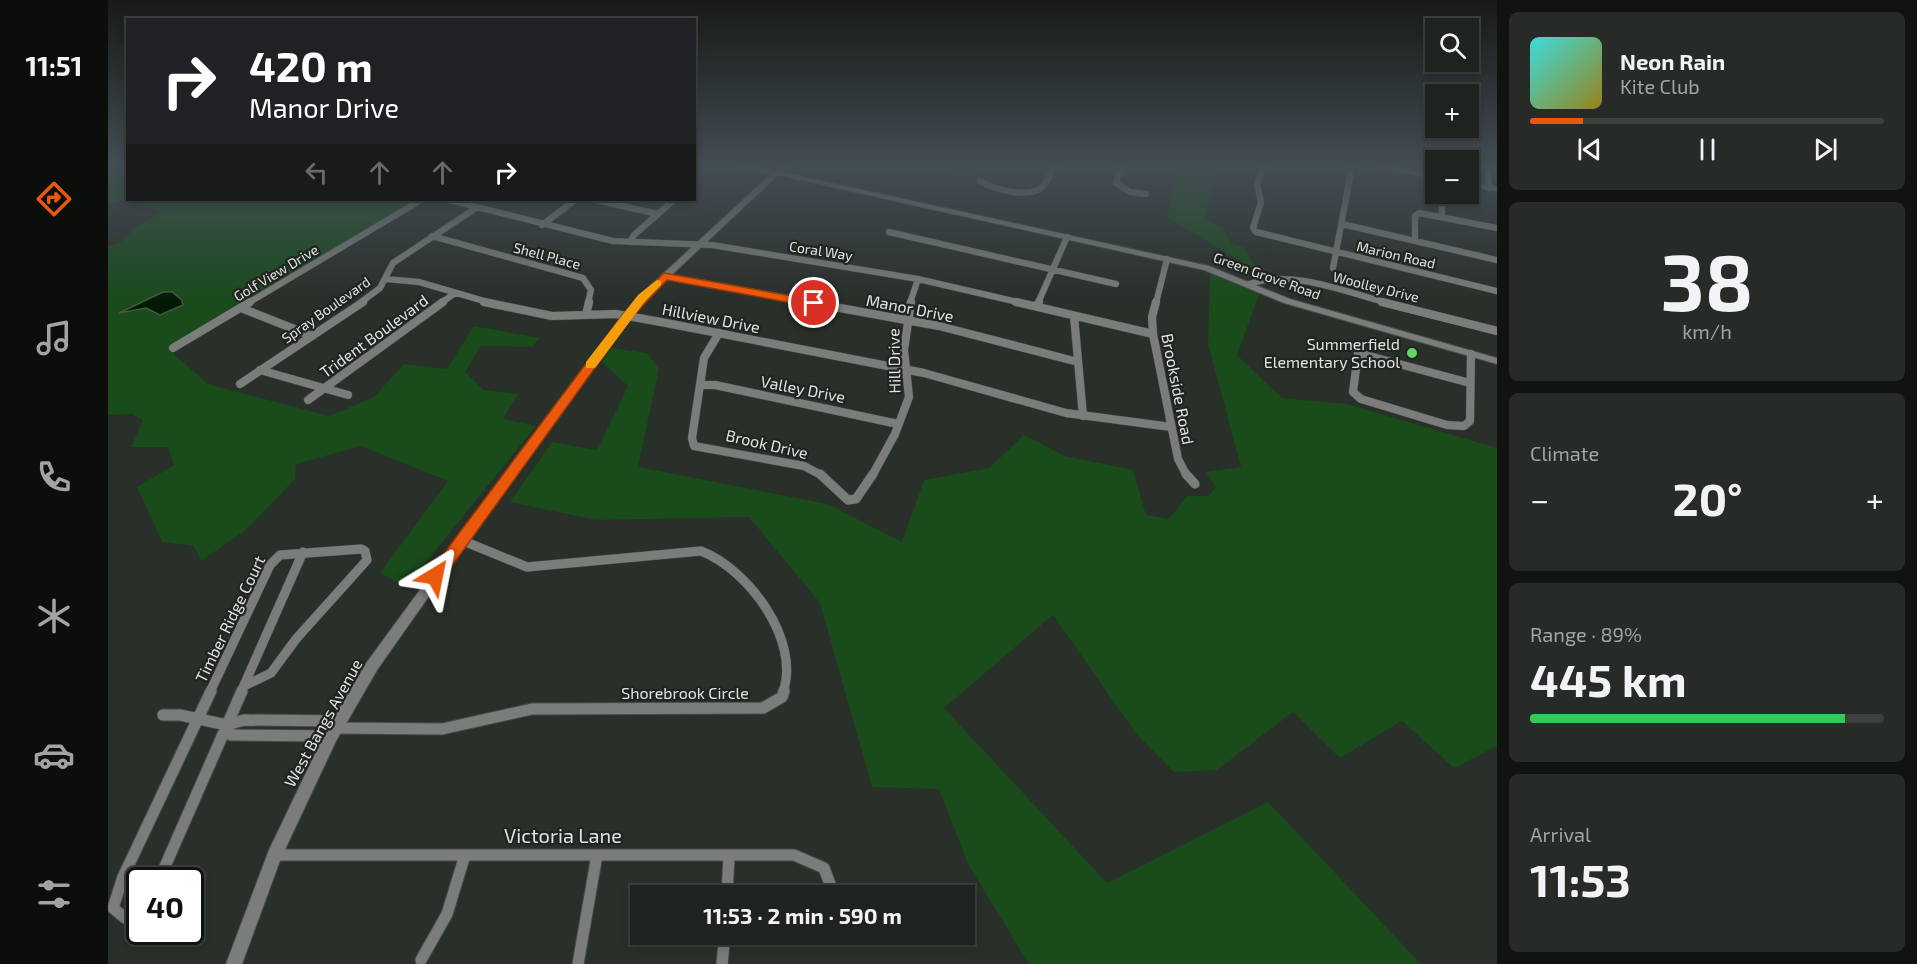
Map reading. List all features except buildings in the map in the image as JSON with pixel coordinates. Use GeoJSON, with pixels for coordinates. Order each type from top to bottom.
{"type":"FeatureCollection","features":[{"type":"Feature","properties":{"kind":"street","name":"Golf View Drive"},"geometry":{"type":"LineString","coordinates":[[173,348],[403,211]]}},
{"type":"Feature","properties":{"kind":"street","name":"Spray Boulevard"},"geometry":{"type":"LineString","coordinates":[[240,384],[373,295],[386,279],[393,263],[471,211]]}},
{"type":"Feature","properties":{"kind":"street","name":"Coral Way"},"geometry":{"type":"LineString","coordinates":[[488,211],[613,241],[699,244],[918,279],[1153,334]]}},
{"type":"Feature","properties":{"kind":"street"},"geometry":{"type":"LineString","coordinates":[[542,225],[561,211]]}},
{"type":"Feature","properties":{"kind":"street"},"geometry":{"type":"LineString","coordinates":[[645,211],[658,214]]}},
{"type":"Feature","properties":{"kind":"street"},"geometry":{"type":"LineString","coordinates":[[630,242],[634,235],[661,211]]}},
{"type":"Feature","properties":{"kind":"street","name":"West Bangs Avenue"},"geometry":{"type":"LineString","coordinates":[[234,964],[274,855],[335,728],[372,666],[461,540],[628,316],[664,276],[735,211]]}},
{"type":"Feature","properties":{"kind":"street","name":"Green Grove Road"},"geometry":{"type":"LineString","coordinates":[[957,211],[1212,269],[1287,301],[1497,361]]}},
{"type":"Feature","properties":{"kind":"street","name":"Marion Road"},"geometry":{"type":"LineString","coordinates":[[1258,211],[1253,225],[1254,231],[1497,291]]}},
{"type":"Feature","properties":{"kind":"street"},"geometry":{"type":"LineString","coordinates":[[1333,268],[1344,211]]}},
{"type":"Feature","properties":{"kind":"street"},"geometry":{"type":"LineString","coordinates":[[1442,211],[1442,216]]}},
{"type":"Feature","properties":{"kind":"street"},"geometry":{"type":"LineString","coordinates":[[1415,241],[1417,214],[1442,216],[1497,228]]}},
{"type":"Feature","properties":{"kind":"street"},"geometry":{"type":"LineString","coordinates":[[1342,224],[1497,260]]}},
{"type":"Feature","properties":{"kind":"street"},"geometry":{"type":"LineString","coordinates":[[889,232],[1116,284]]}},
{"type":"Feature","properties":{"kind":"street","name":"Shell Place"},"geometry":{"type":"LineString","coordinates":[[432,236],[583,278],[591,290],[586,315]]}},
{"type":"Feature","properties":{"kind":"street"},"geometry":{"type":"LineString","coordinates":[[1037,306],[1067,237]]}},
{"type":"Feature","properties":{"kind":"street","name":"Brookside Road"},"geometry":{"type":"LineString","coordinates":[[1167,259],[1152,317],[1153,334],[1181,466],[1195,484]]}},
{"type":"Feature","properties":{"kind":"street","name":"Manor Drive"},"geometry":{"type":"LineString","coordinates":[[664,276],[906,320],[1078,362]]}},
{"type":"Feature","properties":{"kind":"street","name":"Woolley Drive"},"geometry":{"type":"LineString","coordinates":[[1249,284],[1267,278],[1296,280],[1497,331]]}},
{"type":"Feature","properties":{"kind":"street","name":"Hillview Drive"},"geometry":{"type":"LineString","coordinates":[[386,279],[419,282],[552,316],[628,316],[905,368],[1083,416],[1171,427]]}},
{"type":"Feature","properties":{"kind":"street","name":"Hill Drive"},"geometry":{"type":"LineString","coordinates":[[853,499],[861,493],[898,424],[909,395],[905,368],[906,320],[918,279]]}},
{"type":"Feature","properties":{"kind":"street","name":"Trident Boulevard"},"geometry":{"type":"LineString","coordinates":[[308,400],[455,293]]}},
{"type":"Feature","properties":{"kind":"street"},"geometry":{"type":"LineString","coordinates":[[241,308],[312,336]]}},
{"type":"Feature","properties":{"kind":"street"},"geometry":{"type":"LineString","coordinates":[[1074,316],[1083,416]]}},
{"type":"Feature","properties":{"kind":"street"},"geometry":{"type":"LineString","coordinates":[[701,385],[705,356],[719,333]]}},
{"type":"Feature","properties":{"kind":"street"},"geometry":{"type":"LineString","coordinates":[[1470,383],[1358,353],[1353,392],[1361,399],[1459,427],[1470,421],[1471,354]]}},
{"type":"Feature","properties":{"kind":"street"},"geometry":{"type":"LineString","coordinates":[[260,370],[348,394]]}},
{"type":"Feature","properties":{"kind":"street","name":"Valley Drive"},"geometry":{"type":"LineString","coordinates":[[701,385],[715,385],[898,424]]}},
{"type":"Feature","properties":{"kind":"street","name":"Brook Drive"},"geometry":{"type":"LineString","coordinates":[[701,385],[692,438],[698,447],[722,449],[804,466],[822,475],[839,496],[848,500],[853,499]]}},
{"type":"Feature","properties":{"kind":"street","name":"Shorebrook Circle"},"geometry":{"type":"LineString","coordinates":[[335,728],[442,729],[532,709],[763,708],[776,703],[787,690],[789,678],[780,634],[773,618],[722,557],[714,553],[701,551],[527,567],[508,563],[478,545],[461,540]]}},
{"type":"Feature","properties":{"kind":"street","name":"Timber Ridge Court"},"geometry":{"type":"LineString","coordinates":[[128,867],[200,718],[270,565],[280,555],[303,552],[333,553],[361,549],[365,552],[367,560],[296,639],[271,673],[244,686]]}},
{"type":"Feature","properties":{"kind":"street"},"geometry":{"type":"LineString","coordinates":[[165,867],[303,552]]}},
{"type":"Feature","properties":{"kind":"street"},"geometry":{"type":"LineString","coordinates":[[163,715],[200,718],[227,725],[244,720],[335,728]]}},
{"type":"Feature","properties":{"kind":"street"},"geometry":{"type":"LineString","coordinates":[[227,725],[231,735],[260,737],[335,728]]}},
{"type":"Feature","properties":{"kind":"street","name":"Victoria Lane"},"geometry":{"type":"LineString","coordinates":[[274,855],[794,855],[824,868],[830,885]]}},
{"type":"Feature","properties":{"kind":"street"},"geometry":{"type":"LineString","coordinates":[[421,960],[447,914],[465,855]]}},
{"type":"Feature","properties":{"kind":"street"},"geometry":{"type":"LineString","coordinates":[[578,964],[597,855]]}},
{"type":"Feature","properties":{"kind":"street"},"geometry":{"type":"LineString","coordinates":[[728,885],[729,855]]}},
{"type":"Feature","properties":{"kind":"street","name":"Timber Ridge Court"},"geometry":{"type":"LineString","coordinates":[[126,871],[113,909],[126,917]]}},
{"type":"Feature","properties":{"kind":"street"},"geometry":{"type":"LineString","coordinates":[[722,964],[724,945]]}},
{"type":"Feature","properties":{"kind":"green space"},"geometry":{"type":"Polygon","coordinates":[[[160,211],[398,211],[168,349],[208,384],[329,416],[374,397],[404,364],[447,369],[474,326],[540,338],[532,347],[481,346],[465,372],[483,390],[518,394],[503,419],[536,426],[406,587],[380,573],[448,481],[361,446],[296,464],[295,479],[246,530],[201,561],[194,546],[162,542],[137,487],[174,465],[168,447],[131,447],[143,420],[132,414],[108,415],[108,247],[121,242],[137,226],[163,212],[160,211]]]}},
{"type":"Feature","properties":{"kind":"green space"},"geometry":{"type":"Polygon","coordinates":[[[1168,211],[1206,211],[1204,219],[1222,227],[1231,243],[1245,248],[1257,271],[1166,217],[1168,211]]]}},
{"type":"Feature","properties":{"kind":"green space"},"geometry":{"type":"Polygon","coordinates":[[[1210,273],[1259,295],[1237,355],[1282,398],[1347,404],[1497,448],[1497,746],[1454,768],[1402,721],[1340,758],[1293,712],[1217,770],[1174,772],[1137,735],[1053,615],[944,708],[1107,883],[1268,802],[1421,964],[1029,964],[969,866],[939,789],[872,787],[820,603],[749,517],[596,520],[510,502],[552,442],[597,450],[628,386],[602,362],[611,348],[647,353],[659,369],[638,467],[828,504],[902,542],[924,480],[989,468],[1024,435],[1065,456],[1133,470],[1146,515],[1169,519],[1187,496],[1208,496],[1216,487],[1206,472],[1241,467],[1208,344],[1210,273]]]}},
{"type":"Feature","properties":{"kind":"shaded area"},"geometry":{"type":"Polygon","coordinates":[[[163,292],[172,292],[182,300],[183,305],[160,315],[146,308],[119,313],[163,292]]]}},
{"type":"Feature","properties":{"kind":"slow traffic"},"geometry":{"type":"LineString","coordinates":[[590,365],[642,297],[657,283]]}},
{"type":"Feature","properties":{"kind":"place","name":"Summerfield Elementary School"},"geometry":{"type":"Point","coordinates":[1412,353]}},
{"type":"Feature","properties":{"kind":"route"},"geometry":{"type":"LineString","coordinates":[[435,576],[642,297],[664,276],[814,303]]}}]}
